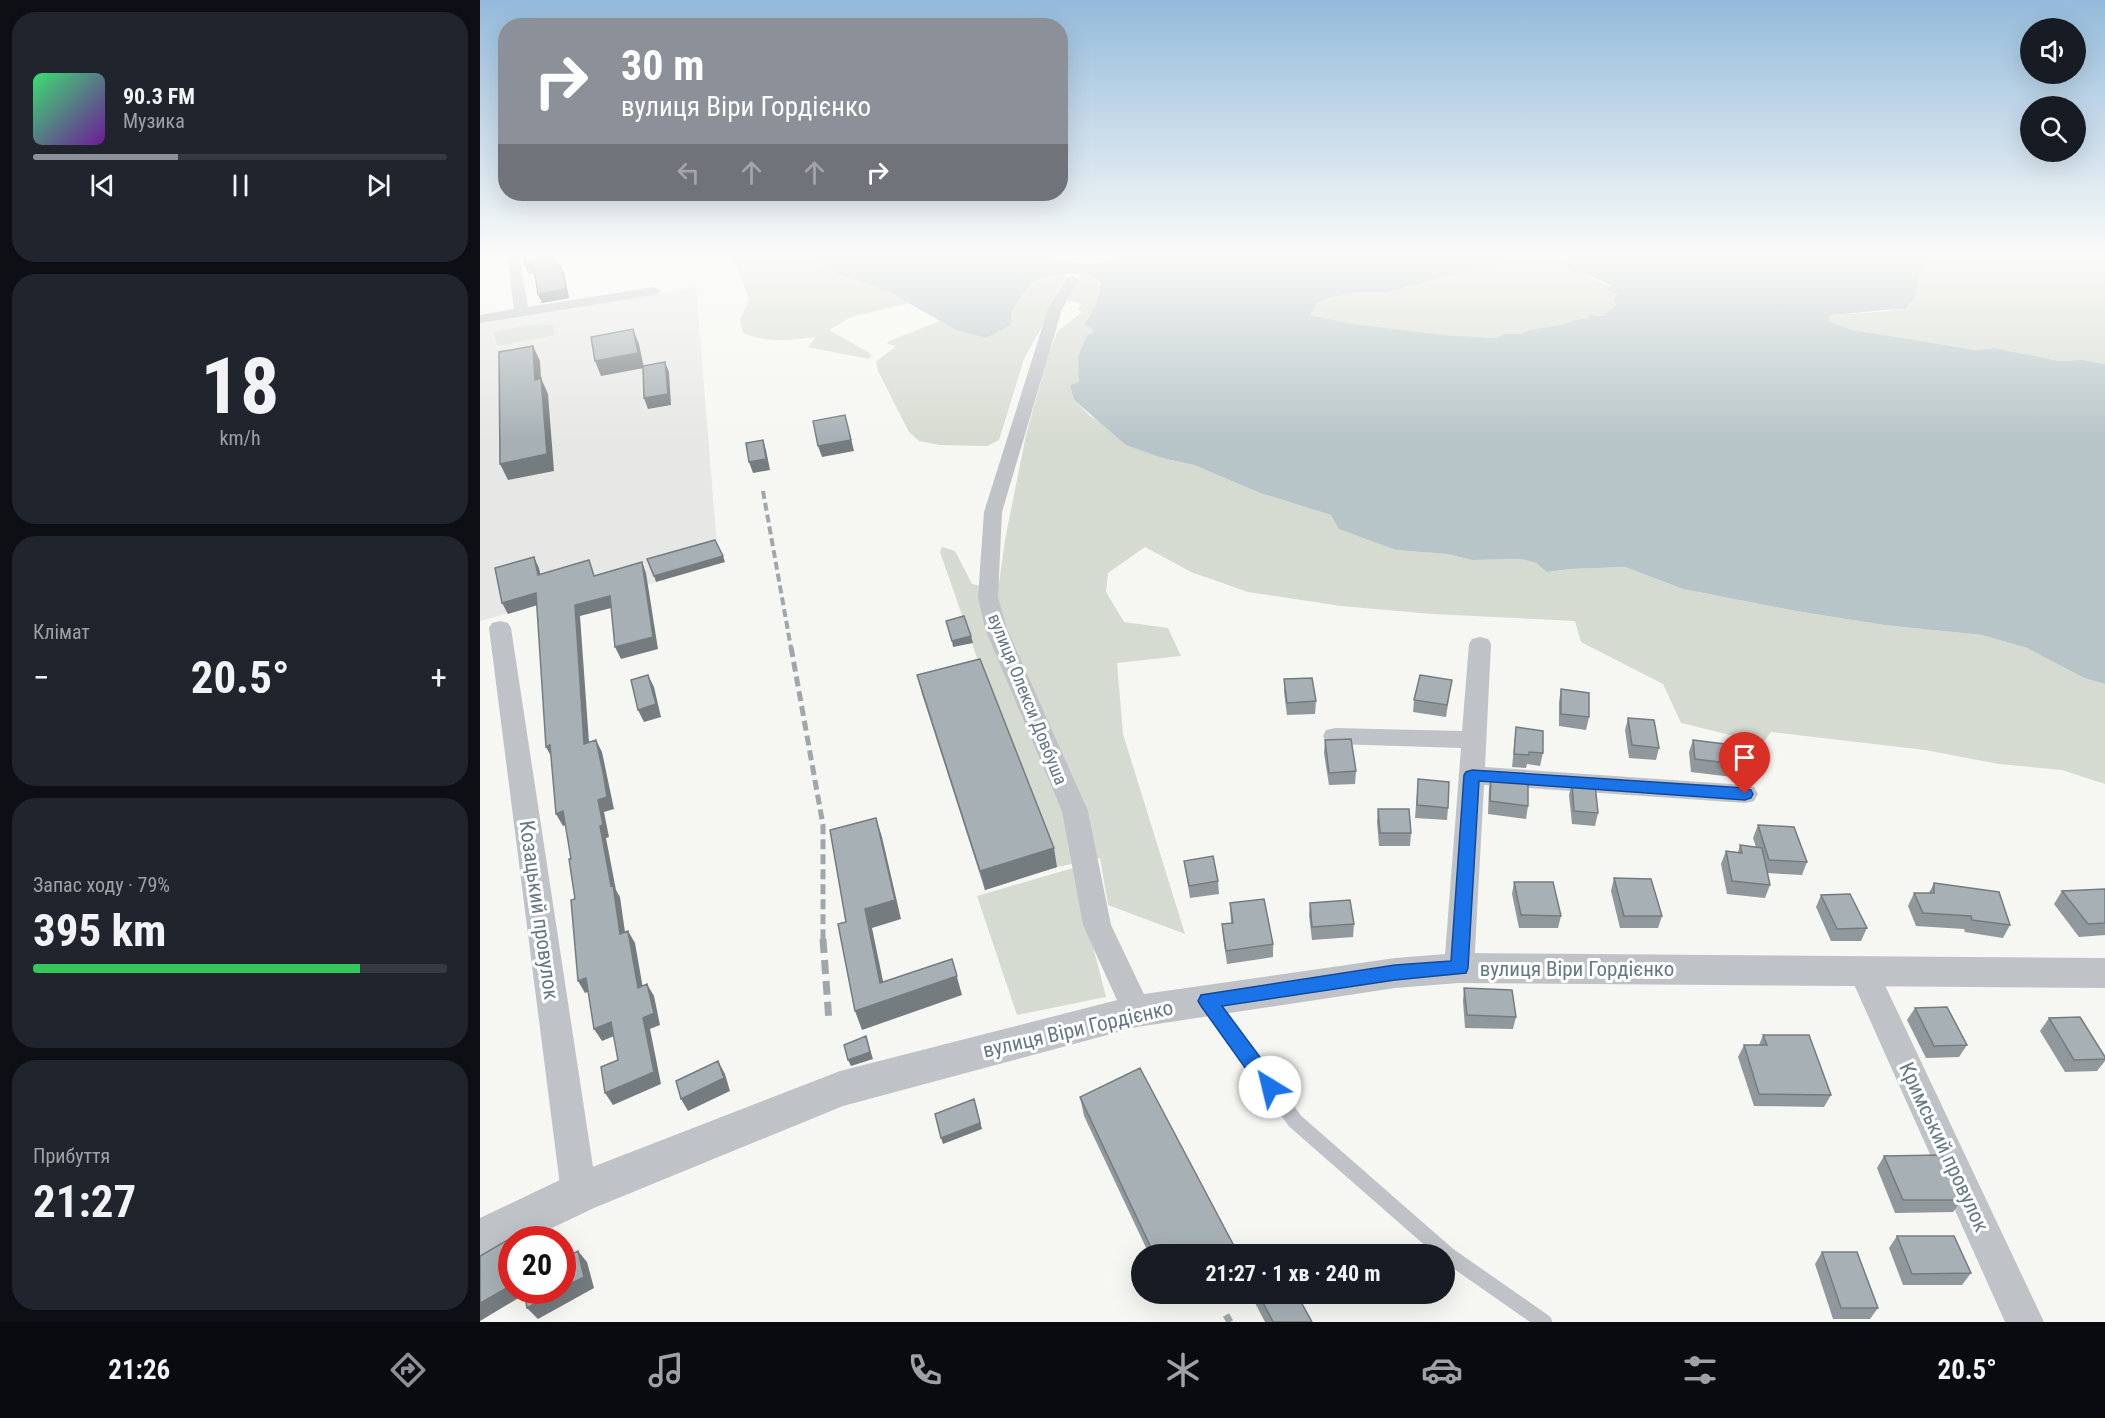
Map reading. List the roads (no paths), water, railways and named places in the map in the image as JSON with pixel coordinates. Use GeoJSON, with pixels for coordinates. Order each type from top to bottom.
{"type":"FeatureCollection","features":[{"type":"Feature","properties":{"kind":"street","name":"вулиця Олекси Довбуша"},"geometry":{"type":"LineString","coordinates":[[1053,317],[993,512],[988,597],[996,629],[1075,811],[1097,926],[1137,1011]]}},
{"type":"Feature","properties":{"kind":"street","name":"Козацький провулок"},"geometry":{"type":"LineString","coordinates":[[500,628],[579,1193]]}},
{"type":"Feature","properties":{"kind":"street"},"geometry":{"type":"LineString","coordinates":[[1459,968],[1480,644]]}},
{"type":"Feature","properties":{"kind":"street"},"geometry":{"type":"LineString","coordinates":[[1335,736],[1474,740]]}},
{"type":"Feature","properties":{"kind":"street"},"geometry":{"type":"LineString","coordinates":[[1472,775],[1745,794]]}},
{"type":"Feature","properties":{"kind":"street","name":"вулиця Віри Гордієнко"},"geometry":{"type":"LineString","coordinates":[[480,1240],[579,1193],[840,1089],[1137,1011],[1395,973],[1459,968],[2105,973]]}},
{"type":"Feature","properties":{"kind":"street","name":"Кримський провулок"},"geometry":{"type":"LineString","coordinates":[[1863,971],[2025,1322]]}},
{"type":"Feature","properties":{"kind":"lane"},"geometry":{"type":"LineString","coordinates":[[1207,1001],[1295,1121],[1448,1255],[1544,1322]]}},
{"type":"Feature","properties":{"kind":"railway"},"geometry":{"type":"LineString","coordinates":[[763,491],[791,648]]}},
{"type":"Feature","properties":{"kind":"railway"},"geometry":{"type":"LineString","coordinates":[[791,647],[823,825],[823,939]]}},
{"type":"Feature","properties":{"kind":"railway"},"geometry":{"type":"LineString","coordinates":[[823,939],[829,1022]]}},
{"type":"Feature","properties":{"kind":"railway"},"geometry":{"type":"LineString","coordinates":[[1226,1315],[1230,1322]]}}]}
